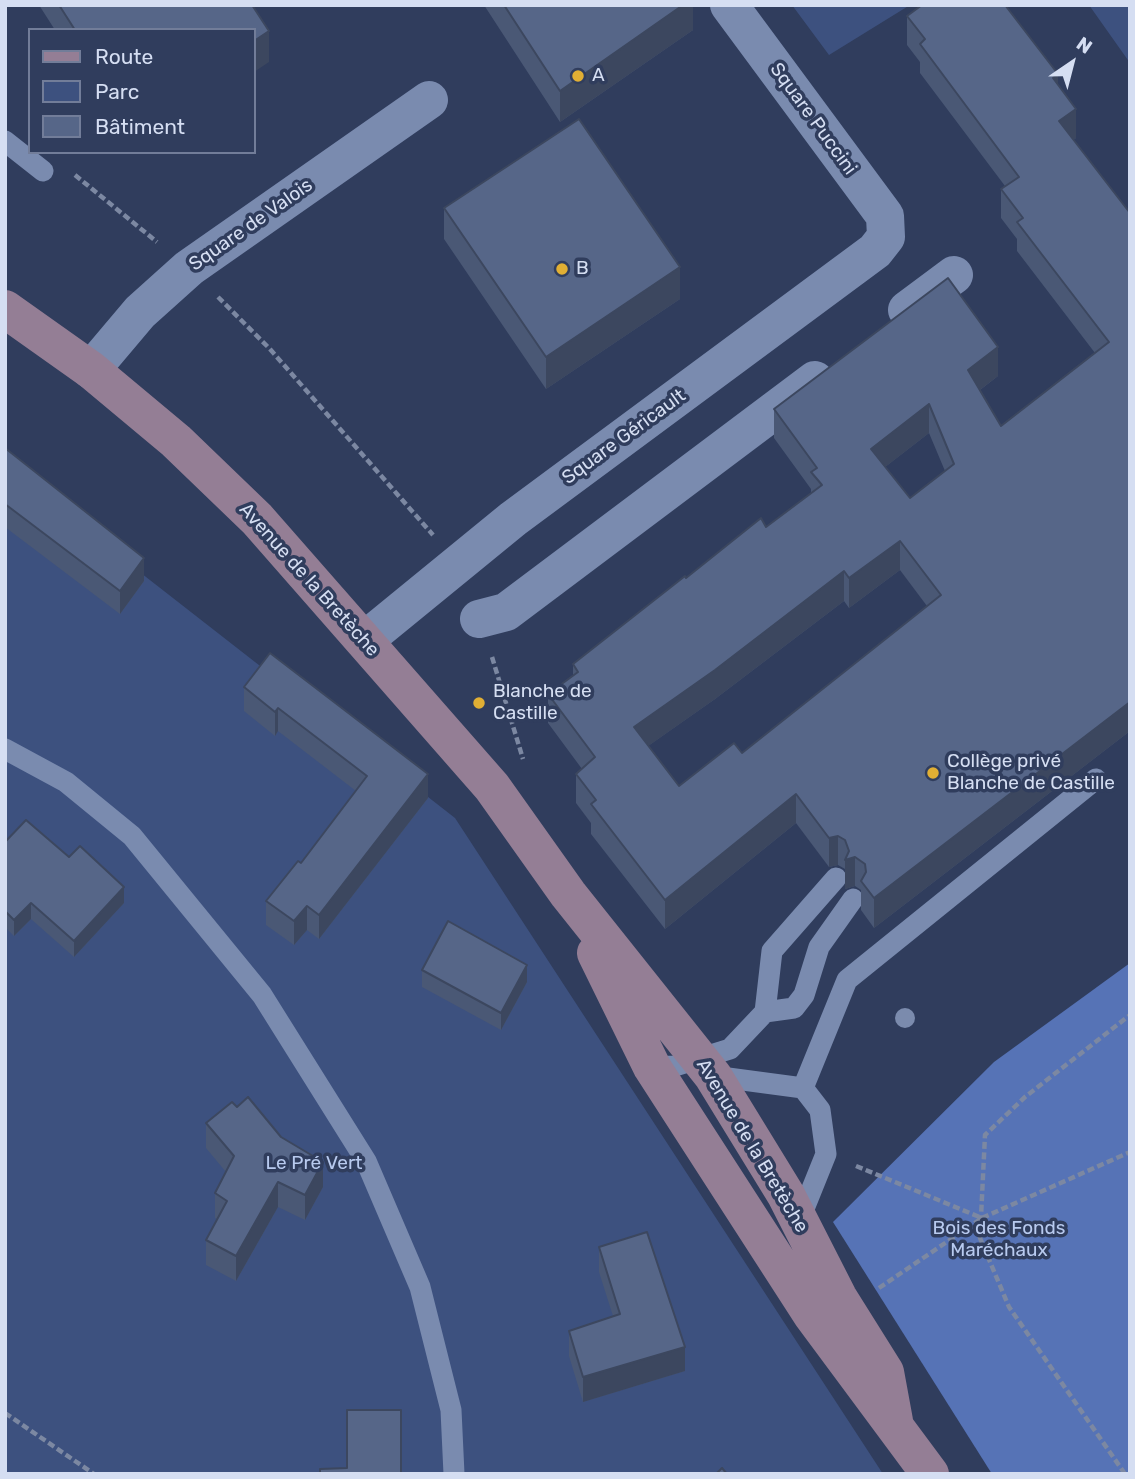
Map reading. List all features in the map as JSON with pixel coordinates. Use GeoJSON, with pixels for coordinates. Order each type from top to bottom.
{"type":"FeatureCollection","features":[{"type":"Feature","properties":{"kind":"street","name":"Square Puccini"},"geometry":{"type":"LineString","coordinates":[[729,5],[885,216],[886,237]]}},
{"type":"Feature","properties":{"kind":"street","name":"Square de Valois"},"geometry":{"type":"LineString","coordinates":[[91,370],[140,312],[189,268],[429,100]]}},
{"type":"Feature","properties":{"kind":"street","name":"Square Géricault"},"geometry":{"type":"LineString","coordinates":[[365,640],[524,511],[875,251],[886,237]]}},
{"type":"Feature","properties":{"kind":"street"},"geometry":{"type":"LineString","coordinates":[[877,332],[954,275]]}},
{"type":"Feature","properties":{"kind":"street","name":"Avenue de la Bretèche"},"geometry":{"type":"LineString","coordinates":[[5,309],[91,370],[176,441],[257,519],[492,787],[568,894],[706,1067],[799,1221],[847,1310],[885,1372],[894,1421]]}},
{"type":"Feature","properties":{"kind":"street"},"geometry":{"type":"LineString","coordinates":[[479,619],[506,612],[845,357]]}},
{"type":"Feature","properties":{"kind":"street","name":"Avenue de la Bretèche"},"geometry":{"type":"LineString","coordinates":[[568,894],[652,1067],[813,1315],[866,1392],[894,1421],[930,1474]]}},
{"type":"Feature","properties":{"kind":"lane"},"geometry":{"type":"LineString","coordinates":[[5,141],[43,171]]}},
{"type":"Feature","properties":{"kind":"lane"},"geometry":{"type":"LineString","coordinates":[[5,749],[66,782],[132,836],[262,995],[359,1150],[420,1287],[451,1410],[454,1474]]}},
{"type":"Feature","properties":{"kind":"lane"},"geometry":{"type":"LineString","coordinates":[[803,1088],[847,981],[1096,779]]}},
{"type":"Feature","properties":{"kind":"lane"},"geometry":{"type":"LineString","coordinates":[[706,1067],[730,1049],[765,1012],[772,951],[836,877]]}},
{"type":"Feature","properties":{"kind":"lane"},"geometry":{"type":"LineString","coordinates":[[765,1012],[794,1008],[804,995],[820,947],[853,899]]}},
{"type":"Feature","properties":{"kind":"lane"},"geometry":{"type":"LineString","coordinates":[[652,1067],[706,1067],[803,1088],[820,1110],[826,1154],[799,1221]]}},
{"type":"Feature","properties":{"kind":"path"},"geometry":{"type":"LineString","coordinates":[[73,173],[189,268],[269,348],[459,562]]}},
{"type":"Feature","properties":{"kind":"path"},"geometry":{"type":"LineString","coordinates":[[479,619],[526,768]]}},
{"type":"Feature","properties":{"kind":"path"},"geometry":{"type":"LineString","coordinates":[[1125,1474],[1009,1307],[979,1238],[985,1135],[1025,1097],[1130,1015]]}},
{"type":"Feature","properties":{"kind":"path"},"geometry":{"type":"LineString","coordinates":[[847,1310],[982,1218],[1130,1152]]}},
{"type":"Feature","properties":{"kind":"path"},"geometry":{"type":"LineString","coordinates":[[826,1154],[982,1218]]}},
{"type":"Feature","properties":{"kind":"path"},"geometry":{"type":"LineString","coordinates":[[5,1413],[94,1474]]}},
{"type":"Feature","properties":{"kind":"green space"},"geometry":{"type":"Polygon","coordinates":[[[792,5],[910,5],[829,55],[792,5]]]}},
{"type":"Feature","properties":{"kind":"green space"},"geometry":{"type":"Polygon","coordinates":[[[1089,5],[1130,5],[1130,63],[1089,5]]]}},
{"type":"Feature","properties":{"kind":"green space","name":"Le Pré Vert"},"geometry":{"type":"Polygon","coordinates":[[[5,467],[455,818],[883,1474],[5,1474],[5,467]]]}},
{"type":"Feature","properties":{"kind":"green space","name":"Bois des Fonds Maréchaux"},"geometry":{"type":"Polygon","coordinates":[[[1130,963],[1130,1474],[992,1474],[833,1222],[994,1062],[1130,963]]]}},
{"type":"Feature","properties":{"kind":"building"},"geometry":{"type":"Polygon","coordinates":[[[59,5],[252,5],[269,31],[256,40],[256,28],[74,28],[59,5]]]}},
{"type":"Feature","properties":{"kind":"building"},"geometry":{"type":"Polygon","coordinates":[[[504,5],[683,5],[560,91],[504,5]]]}},
{"type":"Feature","properties":{"kind":"building"},"geometry":{"type":"Polygon","coordinates":[[[922,5],[1005,5],[1058,74],[1053,78],[1076,109],[1059,121],[1130,213],[1130,702],[874,898],[861,881],[866,872],[865,864],[855,857],[845,860],[849,851],[845,840],[838,836],[829,838],[796,794],[665,900],[591,804],[596,800],[576,774],[595,757],[548,694],[578,672],[573,664],[761,518],[766,527],[822,485],[811,472],[817,468],[774,409],[948,278],[998,347],[968,370],[1001,426],[1109,342],[1017,222],[1023,218],[1001,189],[1019,177],[920,44],[925,39],[907,16],[922,5]],[[929,404],[871,449],[910,498],[954,464],[929,404]],[[900,541],[849,578],[844,571],[715,670],[634,727],[679,786],[734,743],[742,753],[941,595],[900,541]]]}},
{"type":"Feature","properties":{"kind":"building","name":"B"},"geometry":{"type":"Polygon","coordinates":[[[579,119],[680,267],[546,357],[444,208],[579,119]]]}},
{"type":"Feature","properties":{"kind":"building"},"geometry":{"type":"Polygon","coordinates":[[[5,448],[144,558],[120,591],[5,504],[5,448]]]}},
{"type":"Feature","properties":{"kind":"building"},"geometry":{"type":"Polygon","coordinates":[[[270,653],[428,774],[319,915],[307,906],[294,921],[266,901],[298,861],[301,863],[367,776],[278,708],[275,712],[244,687],[270,653]]]}},
{"type":"Feature","properties":{"kind":"building"},"geometry":{"type":"Polygon","coordinates":[[[26,820],[69,857],[80,846],[124,887],[74,941],[31,903],[14,920],[5,911],[5,842],[26,820]]]}},
{"type":"Feature","properties":{"kind":"building"},"geometry":{"type":"Polygon","coordinates":[[[448,921],[527,965],[501,1013],[422,970],[448,921]]]}},
{"type":"Feature","properties":{"kind":"building"},"geometry":{"type":"Polygon","coordinates":[[[248,1097],[281,1137],[323,1162],[305,1195],[278,1182],[236,1256],[206,1240],[227,1201],[215,1193],[234,1156],[206,1123],[232,1102],[237,1107],[248,1097]]]}},
{"type":"Feature","properties":{"kind":"building"},"geometry":{"type":"Polygon","coordinates":[[[647,1232],[685,1347],[583,1377],[569,1331],[620,1314],[599,1247],[647,1232]]]}},
{"type":"Feature","properties":{"kind":"building"},"geometry":{"type":"Polygon","coordinates":[[[347,1410],[401,1410],[401,1474],[320,1474],[320,1469],[347,1468],[347,1410]]]}},
{"type":"Feature","properties":{"kind":"building"},"geometry":{"type":"Polygon","coordinates":[[[722,1468],[727,1474],[716,1474],[722,1468]]]}},
{"type":"Feature","properties":{"kind":"place","name":"A"},"geometry":{"type":"Point","coordinates":[578,76]}},
{"type":"Feature","properties":{"kind":"place","name":"B"},"geometry":{"type":"Point","coordinates":[562,269]}},
{"type":"Feature","properties":{"kind":"place","name":"Blanche de Castille"},"geometry":{"type":"Point","coordinates":[479,703]}},
{"type":"Feature","properties":{"kind":"place","name":"Collège privé Blanche de Castille"},"geometry":{"type":"Point","coordinates":[933,773]}}]}
